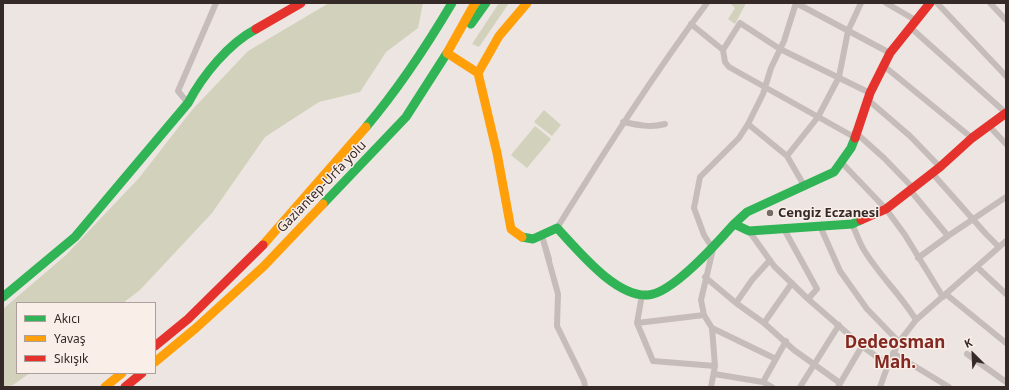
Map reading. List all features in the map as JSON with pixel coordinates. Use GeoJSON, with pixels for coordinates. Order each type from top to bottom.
{"type":"FeatureCollection","features":[{"type":"Feature","properties":{"kind":"main road"},"geometry":{"type":"LineString","coordinates":[[3,297],[75,237],[188,103],[198,84],[223,56],[246,34],[301,3]]}},
{"type":"Feature","properties":{"kind":"main road","name":"Gaziantep-Urfa yolu"},"geometry":{"type":"LineString","coordinates":[[156,345],[188,319],[253,256],[388,101],[427,45],[452,3]]}},
{"type":"Feature","properties":{"kind":"main road","name":"Gaziantep-Urfa yolu"},"geometry":{"type":"LineString","coordinates":[[156,361],[196,328],[264,266],[330,199],[406,117],[447,53],[475,3]]}},
{"type":"Feature","properties":{"kind":"main road"},"geometry":{"type":"LineString","coordinates":[[486,3],[476,18],[447,53],[478,73],[497,154],[511,229],[520,237],[534,240],[557,228],[600,271],[630,292],[642,295],[650,295],[665,288],[712,249],[747,212],[834,172],[842,163],[851,148],[854,134],[868,96],[890,53],[930,3]]}},
{"type":"Feature","properties":{"kind":"main road"},"geometry":{"type":"LineString","coordinates":[[478,73],[499,36],[527,3]]}},
{"type":"Feature","properties":{"kind":"main road"},"geometry":{"type":"LineString","coordinates":[[734,224],[749,231],[852,224],[886,209],[940,167],[972,138],[1006,113]]}},
{"type":"Feature","properties":{"kind":"main road"},"geometry":{"type":"LineString","coordinates":[[105,387],[121,374]]}},
{"type":"Feature","properties":{"kind":"main road"},"geometry":{"type":"LineString","coordinates":[[125,387],[141,374]]}},
{"type":"Feature","properties":{"kind":"street"},"geometry":{"type":"LineString","coordinates":[[188,103],[178,91],[216,3]]}},
{"type":"Feature","properties":{"kind":"street"},"geometry":{"type":"LineString","coordinates":[[557,228],[623,122],[707,3]]}},
{"type":"Feature","properties":{"kind":"street"},"geometry":{"type":"LineString","coordinates":[[711,387],[715,366],[712,328],[704,315],[701,300],[712,249],[704,235],[694,208],[700,177],[739,138],[748,124],[763,94],[764,87],[796,3],[890,53]]}},
{"type":"Feature","properties":{"kind":"street"},"geometry":{"type":"LineString","coordinates":[[787,156],[818,116],[839,77],[848,31],[861,3]]}},
{"type":"Feature","properties":{"kind":"street"},"geometry":{"type":"LineString","coordinates":[[886,3],[914,24],[1006,113]]}},
{"type":"Feature","properties":{"kind":"street"},"geometry":{"type":"LineString","coordinates":[[937,3],[1006,76]]}},
{"type":"Feature","properties":{"kind":"street"},"geometry":{"type":"LineString","coordinates":[[990,3],[1006,20]]}},
{"type":"Feature","properties":{"kind":"street"},"geometry":{"type":"LineString","coordinates":[[723,50],[740,23],[780,48],[839,77],[868,96],[940,167]]}},
{"type":"Feature","properties":{"kind":"street"},"geometry":{"type":"LineString","coordinates":[[691,24],[723,50],[729,67],[854,134],[884,158],[912,189],[948,236]]}},
{"type":"Feature","properties":{"kind":"street"},"geometry":{"type":"LineString","coordinates":[[884,66],[972,138]]}},
{"type":"Feature","properties":{"kind":"street"},"geometry":{"type":"LineString","coordinates":[[623,122],[640,126],[658,126],[665,124]]}},
{"type":"Feature","properties":{"kind":"street"},"geometry":{"type":"LineString","coordinates":[[748,124],[787,156],[805,186]]}},
{"type":"Feature","properties":{"kind":"street"},"geometry":{"type":"LineString","coordinates":[[989,126],[1006,144]]}},
{"type":"Feature","properties":{"kind":"street"},"geometry":{"type":"LineString","coordinates":[[842,163],[886,209],[945,296],[1006,343]]}},
{"type":"Feature","properties":{"kind":"street"},"geometry":{"type":"LineString","coordinates":[[932,173],[972,219],[1002,244],[1006,251]]}},
{"type":"Feature","properties":{"kind":"street"},"geometry":{"type":"LineString","coordinates":[[918,258],[972,219],[1006,197]]}},
{"type":"Feature","properties":{"kind":"street"},"geometry":{"type":"LineString","coordinates":[[852,224],[863,249],[886,281],[906,303],[916,320]]}},
{"type":"Feature","properties":{"kind":"street"},"geometry":{"type":"LineString","coordinates":[[820,226],[840,271],[867,309],[899,342]]}},
{"type":"Feature","properties":{"kind":"street"},"geometry":{"type":"LineString","coordinates":[[784,229],[817,289],[808,299]]}},
{"type":"Feature","properties":{"kind":"street"},"geometry":{"type":"LineString","coordinates":[[749,231],[770,260],[808,299],[862,346],[888,365]]}},
{"type":"Feature","properties":{"kind":"street"},"geometry":{"type":"LineString","coordinates":[[542,236],[549,259]]}},
{"type":"Feature","properties":{"kind":"street"},"geometry":{"type":"LineString","coordinates":[[542,236],[558,294],[558,326],[584,381],[585,387]]}},
{"type":"Feature","properties":{"kind":"street"},"geometry":{"type":"LineString","coordinates":[[882,386],[893,353],[899,342],[916,320],[945,296],[1002,244]]}},
{"type":"Feature","properties":{"kind":"street"},"geometry":{"type":"LineString","coordinates":[[736,303],[752,280],[770,260]]}},
{"type":"Feature","properties":{"kind":"street"},"geometry":{"type":"LineString","coordinates":[[977,267],[1006,294]]}},
{"type":"Feature","properties":{"kind":"street"},"geometry":{"type":"LineString","coordinates":[[705,277],[786,341],[794,350],[815,364],[839,385],[862,346]]}},
{"type":"Feature","properties":{"kind":"street"},"geometry":{"type":"LineString","coordinates":[[764,323],[792,283]]}},
{"type":"Feature","properties":{"kind":"street"},"geometry":{"type":"LineString","coordinates":[[642,295],[637,323],[654,362],[715,366]]}},
{"type":"Feature","properties":{"kind":"street"},"geometry":{"type":"LineString","coordinates":[[637,323],[704,315]]}},
{"type":"Feature","properties":{"kind":"street"},"geometry":{"type":"LineString","coordinates":[[800,387],[839,325]]}},
{"type":"Feature","properties":{"kind":"street"},"geometry":{"type":"LineString","coordinates":[[712,328],[776,359]]}},
{"type":"Feature","properties":{"kind":"street"},"geometry":{"type":"LineString","coordinates":[[763,382],[786,341]]}},
{"type":"Feature","properties":{"kind":"street"},"geometry":{"type":"LineString","coordinates":[[893,353],[949,387]]}},
{"type":"Feature","properties":{"kind":"street"},"geometry":{"type":"LineString","coordinates":[[967,354],[1006,382]]}},
{"type":"Feature","properties":{"kind":"street"},"geometry":{"type":"LineString","coordinates":[[714,374],[763,382],[772,387]]}},
{"type":"Feature","properties":{"kind":"green space"},"geometry":{"type":"Polygon","coordinates":[[[329,3],[423,3],[418,28],[386,52],[360,92],[319,102],[265,137],[212,213],[140,290],[124,302],[16,302],[16,374],[29,374],[13,385],[3,387],[3,309],[66,255],[139,178],[192,110],[248,51],[329,3]]]}},
{"type":"Feature","properties":{"kind":"green space"},"geometry":{"type":"Polygon","coordinates":[[[499,3],[509,3],[479,47],[472,44],[499,3]]]}},
{"type":"Feature","properties":{"kind":"green space"},"geometry":{"type":"Polygon","coordinates":[[[730,3],[746,3],[735,24],[728,19],[735,8],[730,3]]]}},
{"type":"Feature","properties":{"kind":"green space"},"geometry":{"type":"Polygon","coordinates":[[[544,110],[561,125],[552,136],[534,122],[544,110]]]}},
{"type":"Feature","properties":{"kind":"green space"},"geometry":{"type":"Polygon","coordinates":[[[535,126],[551,139],[527,168],[511,155],[535,126]]]}},
{"type":"Feature","properties":{"kind":"traffic: fast"},"geometry":{"type":"LineString","coordinates":[[366,127],[412,67],[452,3]]}},
{"type":"Feature","properties":{"kind":"traffic: fast"},"geometry":{"type":"LineString","coordinates":[[471,24],[486,3]]}},
{"type":"Feature","properties":{"kind":"traffic: fast"},"geometry":{"type":"LineString","coordinates":[[3,297],[75,237],[188,103],[194,92],[217,61],[236,43],[256,29]]}},
{"type":"Feature","properties":{"kind":"traffic: fast"},"geometry":{"type":"LineString","coordinates":[[323,204],[406,117],[447,53]]}},
{"type":"Feature","properties":{"kind":"traffic: fast"},"geometry":{"type":"LineString","coordinates":[[855,138],[851,148],[834,172],[747,212],[734,224],[749,231],[852,224],[861,220]]}},
{"type":"Feature","properties":{"kind":"traffic: fast"},"geometry":{"type":"LineString","coordinates":[[522,237],[533,239],[557,228],[586,259],[610,280],[635,294],[648,295],[658,292],[682,277],[734,224]]}},
{"type":"Feature","properties":{"kind":"traffic: slow"},"geometry":{"type":"LineString","coordinates":[[447,53],[475,3]]}},
{"type":"Feature","properties":{"kind":"traffic: slow"},"geometry":{"type":"LineString","coordinates":[[478,73],[499,36],[527,3]]}},
{"type":"Feature","properties":{"kind":"traffic: slow"},"geometry":{"type":"LineString","coordinates":[[447,53],[478,73],[497,153],[511,229],[522,237]]}},
{"type":"Feature","properties":{"kind":"traffic: slow"},"geometry":{"type":"LineString","coordinates":[[263,245],[366,127]]}},
{"type":"Feature","properties":{"kind":"traffic: slow"},"geometry":{"type":"LineString","coordinates":[[156,361],[196,328],[264,266],[323,204]]}},
{"type":"Feature","properties":{"kind":"traffic: slow"},"geometry":{"type":"LineString","coordinates":[[105,387],[121,374]]}},
{"type":"Feature","properties":{"kind":"traffic: jam"},"geometry":{"type":"LineString","coordinates":[[256,29],[301,3]]}},
{"type":"Feature","properties":{"kind":"traffic: jam"},"geometry":{"type":"LineString","coordinates":[[855,138],[870,93],[890,53],[930,3]]}},
{"type":"Feature","properties":{"kind":"traffic: jam"},"geometry":{"type":"LineString","coordinates":[[861,220],[886,209],[940,167],[972,138],[1006,113]]}},
{"type":"Feature","properties":{"kind":"traffic: jam"},"geometry":{"type":"LineString","coordinates":[[156,345],[188,319],[263,245]]}},
{"type":"Feature","properties":{"kind":"traffic: jam"},"geometry":{"type":"LineString","coordinates":[[125,387],[141,374]]}},
{"type":"Feature","properties":{"kind":"place","name":"Cengiz Eczanesi"},"geometry":{"type":"Point","coordinates":[770,213]}},
{"type":"Feature","properties":{"kind":"district","name":"Dedeosman Mah."},"geometry":{"type":"Point","coordinates":[895,353]}}]}
